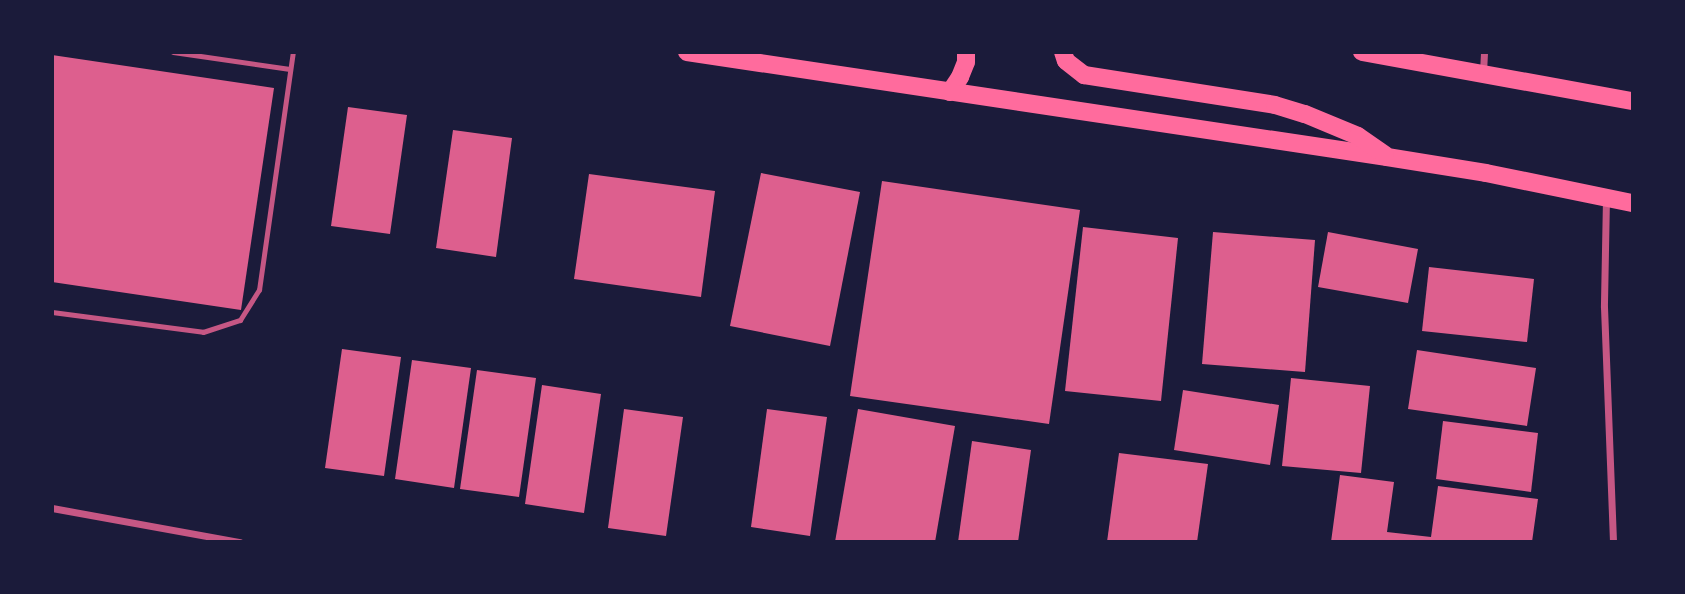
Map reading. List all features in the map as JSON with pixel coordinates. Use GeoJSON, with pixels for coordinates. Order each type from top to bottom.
{"type":"FeatureCollection","features":[{"type":"Feature","properties":{"kind":"main road"},"geometry":{"type":"LineString","coordinates":[[687,52],[1388,158],[1631,203]]}},
{"type":"Feature","properties":{"kind":"main road"},"geometry":{"type":"LineString","coordinates":[[950,92],[966,62],[966,52]]}},
{"type":"Feature","properties":{"kind":"main road"},"geometry":{"type":"LineString","coordinates":[[1063,52],[1066,61],[1084,75],[1275,105],[1305,114],[1358,136],[1388,158]]}},
{"type":"Feature","properties":{"kind":"main road"},"geometry":{"type":"LineString","coordinates":[[1362,52],[1631,101]]}},
{"type":"Feature","properties":{"kind":"street"},"geometry":{"type":"LineString","coordinates":[[1483,52],[1483,72]]}},
{"type":"Feature","properties":{"kind":"street"},"geometry":{"type":"LineString","coordinates":[[1606,197],[1604,307],[1613,541]]}},
{"type":"Feature","properties":{"kind":"street"},"geometry":{"type":"LineString","coordinates":[[52,508],[240,541]]}},
{"type":"Feature","properties":{"kind":"lane"},"geometry":{"type":"LineString","coordinates":[[173,52],[290,69]]}},
{"type":"Feature","properties":{"kind":"lane"},"geometry":{"type":"LineString","coordinates":[[52,312],[203,332],[240,320],[259,290],[293,52]]}},
{"type":"Feature","properties":{"kind":"building"},"geometry":{"type":"Polygon","coordinates":[[[52,55],[274,88],[241,310],[52,282],[52,55]]]}},
{"type":"Feature","properties":{"kind":"building"},"geometry":{"type":"Polygon","coordinates":[[[348,107],[407,115],[390,234],[331,226],[348,107]]]}},
{"type":"Feature","properties":{"kind":"building"},"geometry":{"type":"Polygon","coordinates":[[[453,130],[512,138],[496,257],[436,248],[453,130]]]}},
{"type":"Feature","properties":{"kind":"building"},"geometry":{"type":"Polygon","coordinates":[[[761,173],[860,192],[830,346],[730,326],[761,173]]]}},
{"type":"Feature","properties":{"kind":"building"},"geometry":{"type":"Polygon","coordinates":[[[589,174],[715,191],[701,297],[574,279],[589,174]]]}},
{"type":"Feature","properties":{"kind":"building"},"geometry":{"type":"Polygon","coordinates":[[[882,181],[1080,210],[1049,424],[850,396],[882,181]]]}},
{"type":"Feature","properties":{"kind":"building"},"geometry":{"type":"Polygon","coordinates":[[[1083,227],[1178,238],[1161,401],[1065,391],[1083,227]]]}},
{"type":"Feature","properties":{"kind":"building"},"geometry":{"type":"Polygon","coordinates":[[[1213,232],[1315,240],[1305,372],[1202,364],[1213,232]]]}},
{"type":"Feature","properties":{"kind":"building"},"geometry":{"type":"Polygon","coordinates":[[[1328,232],[1418,249],[1408,303],[1318,287],[1328,232]]]}},
{"type":"Feature","properties":{"kind":"building"},"geometry":{"type":"Polygon","coordinates":[[[1429,267],[1534,279],[1527,342],[1422,331],[1429,267]]]}},
{"type":"Feature","properties":{"kind":"building"},"geometry":{"type":"Polygon","coordinates":[[[342,349],[401,357],[384,476],[325,468],[342,349]]]}},
{"type":"Feature","properties":{"kind":"building"},"geometry":{"type":"Polygon","coordinates":[[[1417,350],[1536,368],[1527,426],[1408,409],[1417,350]]]}},
{"type":"Feature","properties":{"kind":"building"},"geometry":{"type":"Polygon","coordinates":[[[412,360],[471,368],[454,488],[395,479],[412,360]]]}},
{"type":"Feature","properties":{"kind":"building"},"geometry":{"type":"Polygon","coordinates":[[[477,370],[536,378],[519,497],[460,489],[477,370]]]}},
{"type":"Feature","properties":{"kind":"building"},"geometry":{"type":"Polygon","coordinates":[[[1291,378],[1370,386],[1361,473],[1282,466],[1291,378]]]}},
{"type":"Feature","properties":{"kind":"building"},"geometry":{"type":"Polygon","coordinates":[[[542,385],[601,394],[584,513],[525,504],[542,385]]]}},
{"type":"Feature","properties":{"kind":"building"},"geometry":{"type":"Polygon","coordinates":[[[1183,390],[1279,405],[1270,465],[1174,450],[1183,390]]]}},
{"type":"Feature","properties":{"kind":"building"},"geometry":{"type":"Polygon","coordinates":[[[624,409],[683,417],[666,536],[608,528],[624,409]]]}},
{"type":"Feature","properties":{"kind":"building"},"geometry":{"type":"Polygon","coordinates":[[[767,409],[827,417],[810,536],[751,527],[767,409]]]}},
{"type":"Feature","properties":{"kind":"building"},"geometry":{"type":"Polygon","coordinates":[[[858,409],[955,426],[935,542],[835,542],[858,409]]]}},
{"type":"Feature","properties":{"kind":"building"},"geometry":{"type":"Polygon","coordinates":[[[1443,421],[1538,433],[1531,492],[1436,479],[1443,421]]]}},
{"type":"Feature","properties":{"kind":"building"},"geometry":{"type":"Polygon","coordinates":[[[972,441],[1031,450],[1018,542],[958,542],[972,441]]]}},
{"type":"Feature","properties":{"kind":"building"},"geometry":{"type":"Polygon","coordinates":[[[1119,453],[1208,464],[1197,542],[1107,542],[1119,453]]]}},
{"type":"Feature","properties":{"kind":"building"},"geometry":{"type":"Polygon","coordinates":[[[1340,475],[1394,482],[1387,532],[1431,537],[1438,486],[1538,499],[1532,542],[1331,542],[1340,475]]]}}]}
